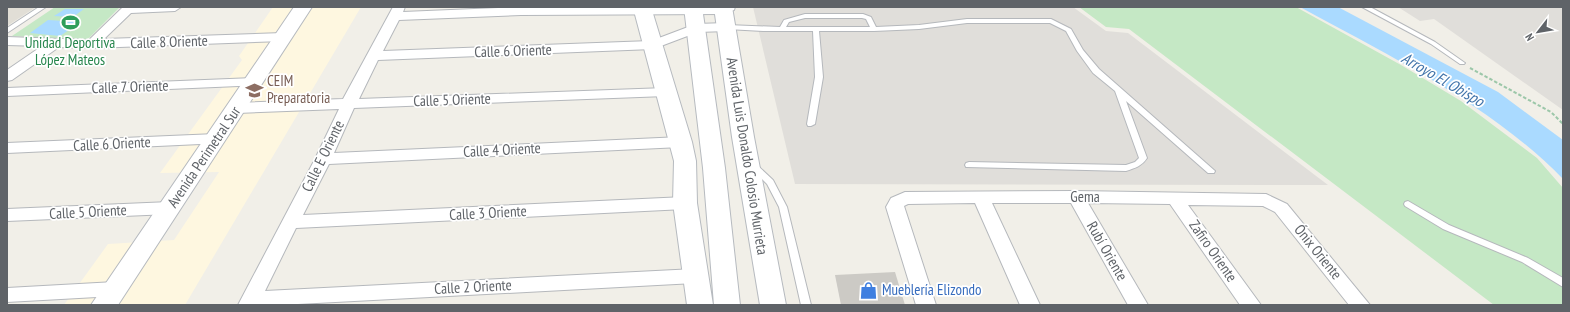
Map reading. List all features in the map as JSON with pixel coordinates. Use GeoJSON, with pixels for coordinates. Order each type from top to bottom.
{"type":"FeatureCollection","features":[{"type":"Feature","properties":{"kind":"street"},"geometry":{"type":"LineString","coordinates":[[92,44],[129,8],[175,7]]}},
{"type":"Feature","properties":{"kind":"street","name":"Avenida Perimetral Sur"},"geometry":{"type":"LineString","coordinates":[[109,297],[304,7]]}},
{"type":"Feature","properties":{"kind":"street"},"geometry":{"type":"LineString","coordinates":[[397,11],[643,9],[694,15],[725,13]]}},
{"type":"Feature","properties":{"kind":"street"},"geometry":{"type":"LineString","coordinates":[[643,9],[681,142],[685,161],[685,203],[700,305]]}},
{"type":"Feature","properties":{"kind":"street","name":"Calle E Oriente"},"geometry":{"type":"LineString","coordinates":[[250,302],[323,159],[348,105],[397,11]]}},
{"type":"Feature","properties":{"kind":"street","name":"Avenida Luis Donaldo Colosio Murrieta"},"geometry":{"type":"LineString","coordinates":[[725,13],[747,161],[772,305]]}},
{"type":"Feature","properties":{"kind":"street","name":"Calle 6 Oriente"},"geometry":{"type":"LineString","coordinates":[[374,56],[654,45],[694,15]]}},
{"type":"Feature","properties":{"kind":"street","name":"Avenida Luis Donaldo Colosio Murrieta"},"geometry":{"type":"LineString","coordinates":[[694,15],[714,168],[727,305]]}},
{"type":"Feature","properties":{"kind":"street","name":"Calle 8 Oriente"},"geometry":{"type":"LineString","coordinates":[[7,41],[54,44],[92,44],[283,38]]}},
{"type":"Feature","properties":{"kind":"street"},"geometry":{"type":"LineString","coordinates":[[7,77],[54,44]]}},
{"type":"Feature","properties":{"kind":"street","name":"Calle 7 Oriente"},"geometry":{"type":"LineString","coordinates":[[7,92],[254,82]]}},
{"type":"Feature","properties":{"kind":"street","name":"Calle 5 Oriente"},"geometry":{"type":"LineString","coordinates":[[237,108],[666,92]]}},
{"type":"Feature","properties":{"kind":"street","name":"Calle 6 Oriente"},"geometry":{"type":"LineString","coordinates":[[7,148],[216,139]]}},
{"type":"Feature","properties":{"kind":"street","name":"Calle 4 Oriente"},"geometry":{"type":"LineString","coordinates":[[323,159],[681,142]]}},
{"type":"Feature","properties":{"kind":"street","name":"Rubí Oriente"},"geometry":{"type":"LineString","coordinates":[[1076,197],[1138,305]]}},
{"type":"Feature","properties":{"kind":"street","name":"Gema"},"geometry":{"type":"LineString","coordinates":[[926,305],[895,207],[897,202],[905,198],[1174,198],[1266,200],[1274,202]]}},
{"type":"Feature","properties":{"kind":"street"},"geometry":{"type":"LineString","coordinates":[[981,198],[1030,305]]}},
{"type":"Feature","properties":{"kind":"street","name":"Zafiro Oriente"},"geometry":{"type":"LineString","coordinates":[[1174,198],[1251,305]]}},
{"type":"Feature","properties":{"kind":"street","name":"Ónix Oriente"},"geometry":{"type":"LineString","coordinates":[[1274,202],[1282,208],[1360,305]]}},
{"type":"Feature","properties":{"kind":"street","name":"Calle 3 Oriente"},"geometry":{"type":"LineString","coordinates":[[290,222],[685,203]]}},
{"type":"Feature","properties":{"kind":"street","name":"Calle 5 Oriente"},"geometry":{"type":"LineString","coordinates":[[7,215],[170,208]]}},
{"type":"Feature","properties":{"kind":"street","name":"Calle 2 Oriente"},"geometry":{"type":"LineString","coordinates":[[250,302],[695,276]]}},
{"type":"Feature","properties":{"kind":"street"},"geometry":{"type":"LineString","coordinates":[[7,295],[109,297]]}},
{"type":"Feature","properties":{"kind":"lane"},"geometry":{"type":"LineString","coordinates":[[7,31],[44,7]]}},
{"type":"Feature","properties":{"kind":"lane"},"geometry":{"type":"LineString","coordinates":[[1365,7],[1433,43],[1462,63]]}},
{"type":"Feature","properties":{"kind":"lane"},"geometry":{"type":"LineString","coordinates":[[725,13],[782,29],[919,27],[967,21],[1055,22],[1069,30],[1087,61],[1211,171]]}},
{"type":"Feature","properties":{"kind":"lane"},"geometry":{"type":"LineString","coordinates":[[782,29],[786,21],[806,16],[863,16],[869,18],[874,28]]}},
{"type":"Feature","properties":{"kind":"lane"},"geometry":{"type":"LineString","coordinates":[[811,124],[819,77],[816,29]]}},
{"type":"Feature","properties":{"kind":"lane"},"geometry":{"type":"LineString","coordinates":[[969,165],[1126,168],[1134,166],[1141,162],[1143,158],[1118,90]]}},
{"type":"Feature","properties":{"kind":"lane"},"geometry":{"type":"LineString","coordinates":[[747,161],[770,182],[783,207],[806,305]]}},
{"type":"Feature","properties":{"kind":"lane"},"geometry":{"type":"LineString","coordinates":[[1408,204],[1446,227],[1525,260],[1563,283]]}},
{"type":"Feature","properties":{"kind":"path"},"geometry":{"type":"LineString","coordinates":[[1462,63],[1535,102],[1551,112],[1563,124]]}},
{"type":"Feature","properties":{"kind":"shaded area"},"geometry":{"type":"Polygon","coordinates":[[[7,7],[36,7],[7,26],[7,7]]]}},
{"type":"Feature","properties":{"kind":"shaded area"},"geometry":{"type":"Polygon","coordinates":[[[273,7],[361,7],[185,305],[64,305],[108,244],[174,240],[219,172],[160,173],[242,60],[239,56],[273,7]]]}},
{"type":"Feature","properties":{"kind":"shaded area"},"geometry":{"type":"Polygon","coordinates":[[[753,7],[1073,7],[1106,31],[1128,33],[1328,185],[795,184],[753,7]]]}},
{"type":"Feature","properties":{"kind":"shaded area"},"geometry":{"type":"Polygon","coordinates":[[[1398,7],[1563,7],[1563,110],[1434,19],[1420,21],[1398,7]]]}},
{"type":"Feature","properties":{"kind":"green space","name":"Unidad Deportiva López Mateos"},"geometry":{"type":"Polygon","coordinates":[[[55,7],[120,7],[87,40],[12,36],[55,7]]]}},
{"type":"Feature","properties":{"kind":"green space"},"geometry":{"type":"Polygon","coordinates":[[[1079,7],[1296,7],[1401,65],[1461,101],[1537,158],[1563,188],[1563,305],[1494,305],[1129,29],[1106,27],[1079,7]]]}},
{"type":"Feature","properties":{"kind":"water","name":"Arroyo El Obispo"},"geometry":{"type":"Polygon","coordinates":[[[1300,7],[1338,7],[1498,92],[1563,140],[1563,179],[1535,152],[1472,105],[1404,63],[1300,7]]]}},
{"type":"Feature","properties":{"kind":"water"},"geometry":{"type":"Polygon","coordinates":[[[65,9],[84,9],[73,17],[54,16],[65,9]]]}},
{"type":"Feature","properties":{"kind":"water"},"geometry":{"type":"Polygon","coordinates":[[[48,20],[81,22],[60,36],[30,33],[48,20]]]}},
{"type":"Feature","properties":{"kind":"building","name":"Mueblería Elizondo"},"geometry":{"type":"Polygon","coordinates":[[[895,272],[905,305],[841,305],[835,275],[895,272]]]}},
{"type":"Feature","properties":{"kind":"place","name":"Unidad Deportiva López Mateos"},"geometry":{"type":"Point","coordinates":[70,22]}},
{"type":"Feature","properties":{"kind":"place","name":"CEIM Preparatoria"},"geometry":{"type":"Point","coordinates":[254,90]}},
{"type":"Feature","properties":{"kind":"place","name":"Mueblería Elizondo"},"geometry":{"type":"Point","coordinates":[869,290]}}]}
